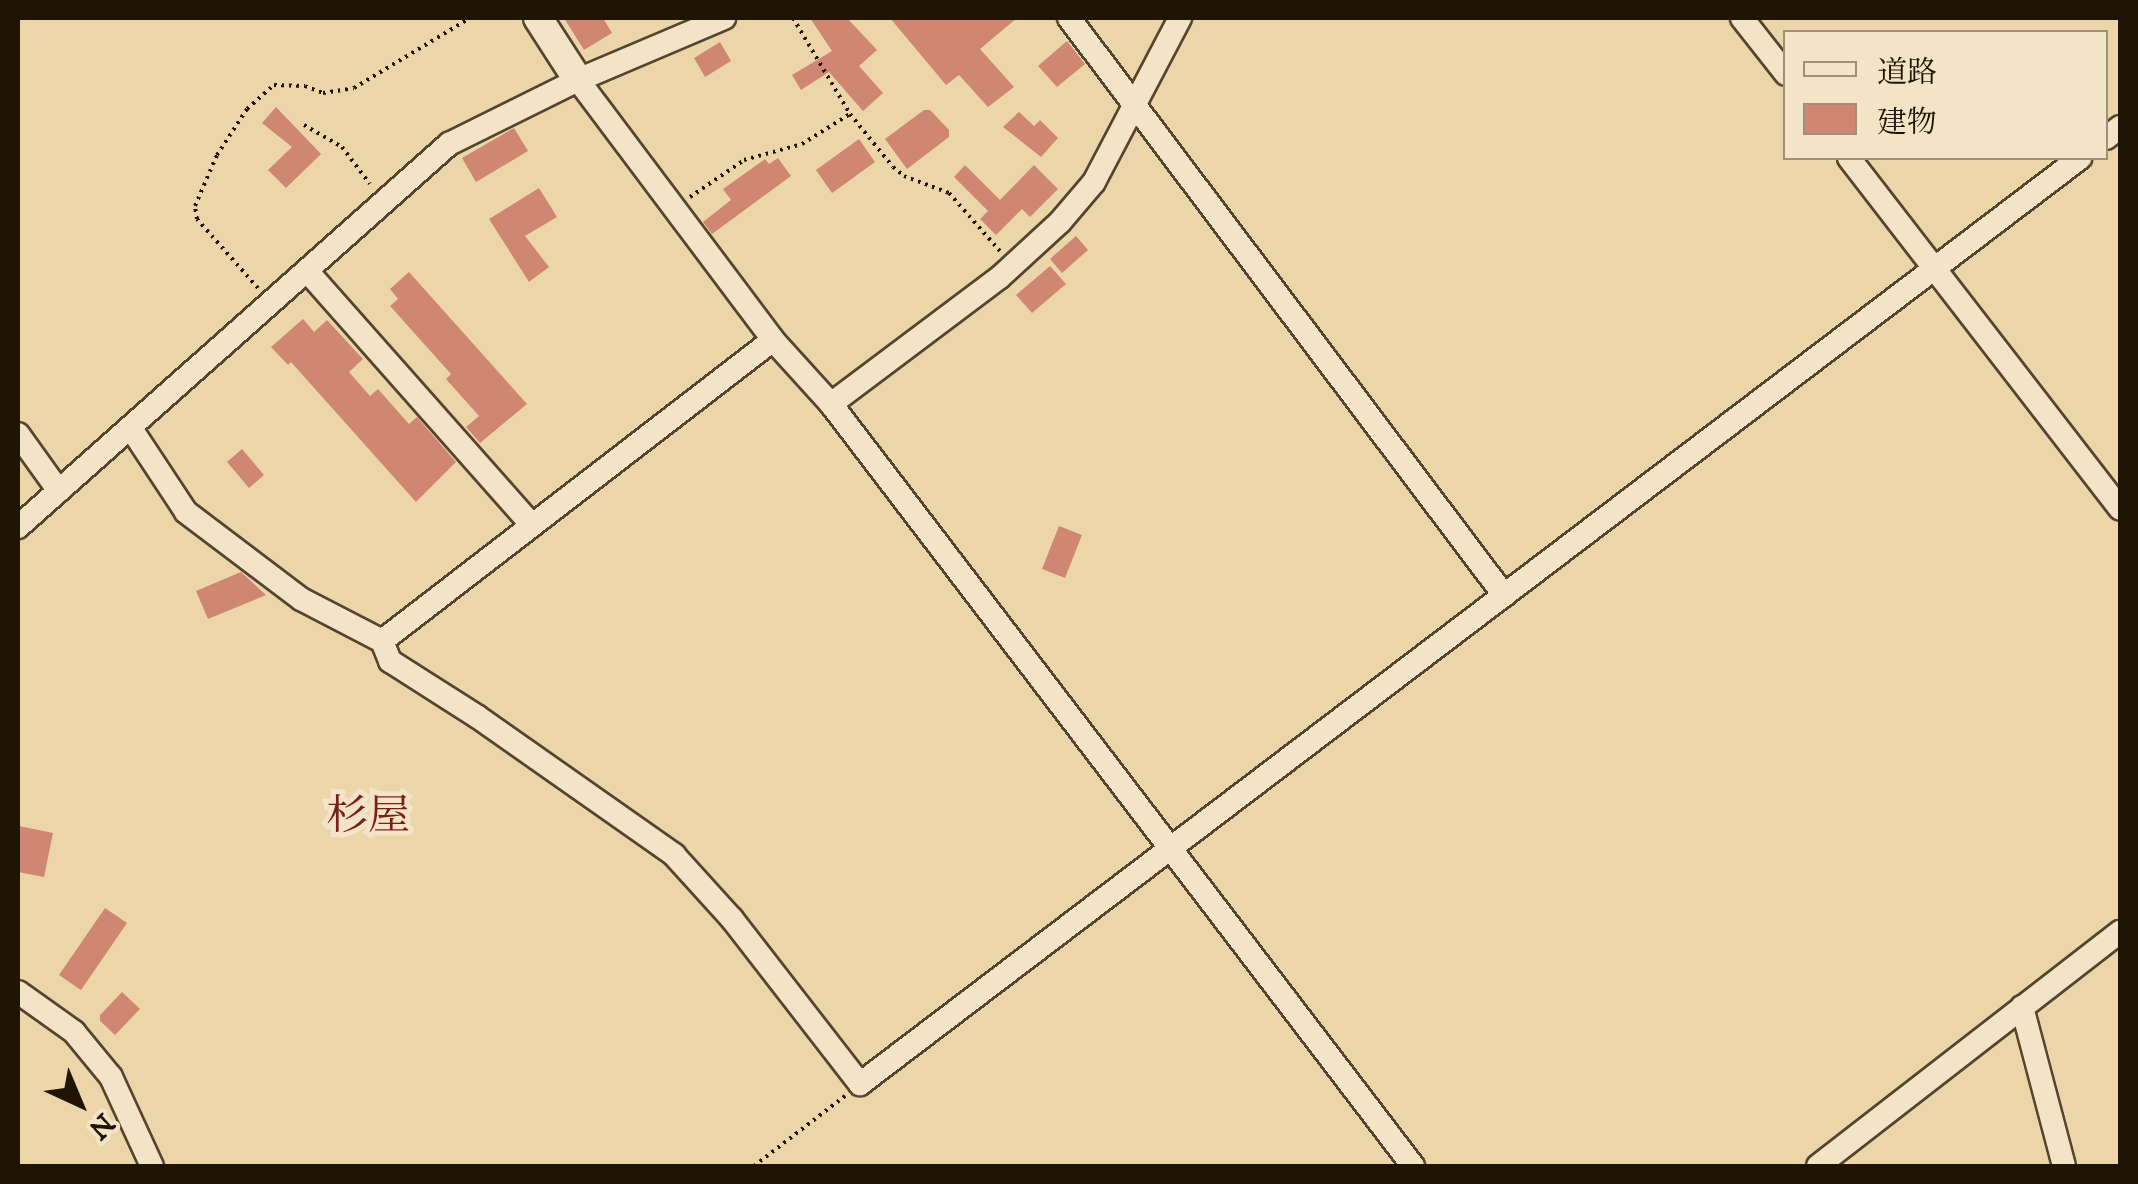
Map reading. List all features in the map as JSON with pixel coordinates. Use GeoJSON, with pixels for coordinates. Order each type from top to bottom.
{"type":"FeatureCollection","features":[{"type":"Feature","properties":{"kind":"street"},"geometry":{"type":"LineString","coordinates":[[538,18],[578,80],[773,340],[831,404],[1413,1166]]}},
{"type":"Feature","properties":{"kind":"street"},"geometry":{"type":"LineString","coordinates":[[18,527],[132,430],[448,144],[578,80],[724,18]]}},
{"type":"Feature","properties":{"kind":"street"},"geometry":{"type":"LineString","coordinates":[[1069,18],[1504,595]]}},
{"type":"Feature","properties":{"kind":"street"},"geometry":{"type":"LineString","coordinates":[[831,404],[1012,266],[1094,182],[1180,18]]}},
{"type":"Feature","properties":{"kind":"street"},"geometry":{"type":"LineString","coordinates":[[1742,18],[1783,70]]}},
{"type":"Feature","properties":{"kind":"street"},"geometry":{"type":"LineString","coordinates":[[1851,160],[2120,509]]}},
{"type":"Feature","properties":{"kind":"street"},"geometry":{"type":"LineString","coordinates":[[132,430],[186,512],[301,599],[382,641],[390,661],[478,716],[674,855],[732,919],[860,1084],[2077,160]]}},
{"type":"Feature","properties":{"kind":"street"},"geometry":{"type":"LineString","coordinates":[[308,272],[532,525]]}},
{"type":"Feature","properties":{"kind":"street"},"geometry":{"type":"LineString","coordinates":[[382,641],[773,340]]}},
{"type":"Feature","properties":{"kind":"street"},"geometry":{"type":"LineString","coordinates":[[18,434],[59,491]]}},
{"type":"Feature","properties":{"kind":"street"},"geometry":{"type":"LineString","coordinates":[[1818,1166],[2120,932]]}},
{"type":"Feature","properties":{"kind":"street"},"geometry":{"type":"LineString","coordinates":[[18,992],[74,1032],[111,1077],[152,1166]]}},
{"type":"Feature","properties":{"kind":"street"},"geometry":{"type":"LineString","coordinates":[[2022,1007],[2064,1166]]}},
{"type":"Feature","properties":{"kind":"path"},"geometry":{"type":"LineString","coordinates":[[272,304],[207,232],[197,219],[195,206],[217,155],[247,109],[274,84],[304,86],[323,93],[354,88],[470,18]]}},
{"type":"Feature","properties":{"kind":"path"},"geometry":{"type":"LineString","coordinates":[[793,18],[850,114],[893,167],[904,176],[949,193],[1012,266]]}},
{"type":"Feature","properties":{"kind":"path"},"geometry":{"type":"LineString","coordinates":[[674,208],[744,160],[802,144],[850,114]]}},
{"type":"Feature","properties":{"kind":"path"},"geometry":{"type":"LineString","coordinates":[[304,125],[352,157],[384,204]]}},
{"type":"Feature","properties":{"kind":"path"},"geometry":{"type":"LineString","coordinates":[[754,1166],[860,1084]]}},
{"type":"Feature","properties":{"kind":"building"},"geometry":{"type":"Polygon","coordinates":[[[564,18],[603,18],[612,33],[584,50],[564,18]]]}},
{"type":"Feature","properties":{"kind":"building"},"geometry":{"type":"Polygon","coordinates":[[[810,18],[847,18],[877,50],[859,66],[883,93],[863,111],[829,72],[801,90],[792,75],[832,51],[810,18]]]}},
{"type":"Feature","properties":{"kind":"building"},"geometry":{"type":"Polygon","coordinates":[[[890,18],[1017,18],[980,49],[1014,87],[988,107],[959,75],[946,85],[890,18]]]}},
{"type":"Feature","properties":{"kind":"building"},"geometry":{"type":"Polygon","coordinates":[[[1067,41],[1085,64],[1057,87],[1038,66],[1067,41]]]}},
{"type":"Feature","properties":{"kind":"building"},"geometry":{"type":"Polygon","coordinates":[[[720,42],[731,61],[705,77],[694,58],[720,42]]]}},
{"type":"Feature","properties":{"kind":"building"},"geometry":{"type":"Polygon","coordinates":[[[276,107],[321,154],[286,188],[268,170],[292,147],[262,123],[276,107]]]}},
{"type":"Feature","properties":{"kind":"building"},"geometry":{"type":"Polygon","coordinates":[[[924,110],[930,110],[949,130],[949,137],[907,169],[885,139],[924,110]]]}},
{"type":"Feature","properties":{"kind":"building"},"geometry":{"type":"Polygon","coordinates":[[[1019,112],[1034,126],[1040,120],[1058,138],[1041,157],[1003,127],[1019,112]]]}},
{"type":"Feature","properties":{"kind":"building"},"geometry":{"type":"Polygon","coordinates":[[[514,128],[528,151],[476,182],[462,158],[514,128]]]}},
{"type":"Feature","properties":{"kind":"building"},"geometry":{"type":"Polygon","coordinates":[[[859,139],[875,162],[832,193],[816,170],[859,139]]]}},
{"type":"Feature","properties":{"kind":"building"},"geometry":{"type":"Polygon","coordinates":[[[778,158],[791,176],[712,234],[703,222],[731,200],[723,189],[765,159],[769,164],[778,158]]]}},
{"type":"Feature","properties":{"kind":"building"},"geometry":{"type":"Polygon","coordinates":[[[965,165],[1000,200],[1034,165],[1058,189],[1030,217],[1022,209],[996,235],[980,219],[988,211],[954,177],[965,165]]]}},
{"type":"Feature","properties":{"kind":"building"},"geometry":{"type":"Polygon","coordinates":[[[539,188],[557,217],[525,236],[549,267],[529,282],[489,219],[539,188]]]}},
{"type":"Feature","properties":{"kind":"building"},"geometry":{"type":"Polygon","coordinates":[[[1076,236],[1088,250],[1062,273],[1050,259],[1076,236]]]}},
{"type":"Feature","properties":{"kind":"building"},"geometry":{"type":"Polygon","coordinates":[[[1050,266],[1066,284],[1032,313],[1016,295],[1050,266]]]}},
{"type":"Feature","properties":{"kind":"building"},"geometry":{"type":"Polygon","coordinates":[[[409,272],[527,404],[480,443],[466,427],[479,416],[446,379],[451,374],[390,306],[398,299],[390,289],[409,272]]]}},
{"type":"Feature","properties":{"kind":"building"},"geometry":{"type":"Polygon","coordinates":[[[303,319],[314,332],[327,320],[363,359],[349,372],[370,396],[378,389],[409,424],[417,417],[456,462],[416,502],[291,362],[288,365],[271,347],[303,319]]]}},
{"type":"Feature","properties":{"kind":"building"},"geometry":{"type":"Polygon","coordinates":[[[242,449],[264,475],[249,488],[227,462],[242,449]]]}},
{"type":"Feature","properties":{"kind":"building"},"geometry":{"type":"Polygon","coordinates":[[[1059,526],[1082,535],[1065,578],[1042,569],[1059,526]]]}},
{"type":"Feature","properties":{"kind":"building"},"geometry":{"type":"Polygon","coordinates":[[[241,572],[266,595],[208,619],[196,591],[241,572]]]}},
{"type":"Feature","properties":{"kind":"building"},"geometry":{"type":"Polygon","coordinates":[[[19,826],[53,833],[44,877],[18,872],[19,826]]]}},
{"type":"Feature","properties":{"kind":"building"},"geometry":{"type":"Polygon","coordinates":[[[105,908],[127,923],[81,990],[59,975],[105,908]]]}},
{"type":"Feature","properties":{"kind":"building"},"geometry":{"type":"Polygon","coordinates":[[[122,992],[140,1009],[115,1035],[100,1021],[100,1015],[122,992]]]}},
{"type":"Feature","properties":{"kind":"district","name":"杉屋"},"geometry":{"type":"Point","coordinates":[368,817]}}]}
